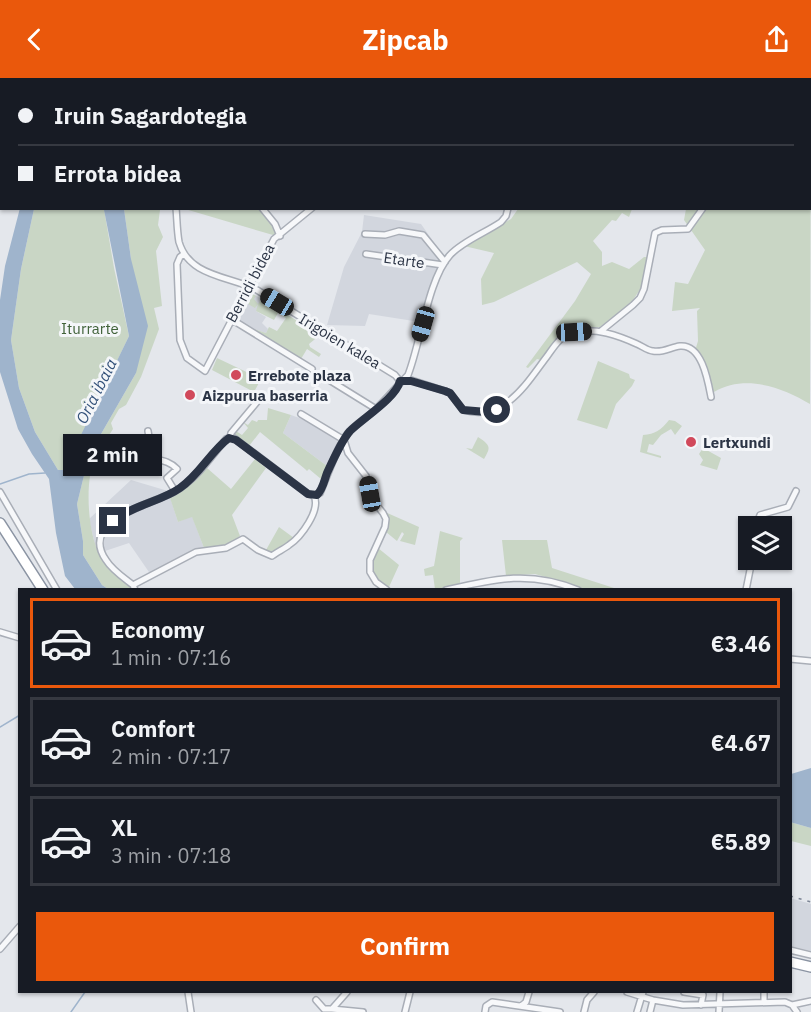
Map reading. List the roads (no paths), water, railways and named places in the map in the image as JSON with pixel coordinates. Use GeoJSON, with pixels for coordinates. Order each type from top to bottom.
{"type":"FeatureCollection","features":[{"type":"Feature","properties":{"kind":"highway"},"geometry":{"type":"LineString","coordinates":[[0,524],[42,588]]}},
{"type":"Feature","properties":{"kind":"highway"},"geometry":{"type":"LineString","coordinates":[[792,962],[811,967]]}},
{"type":"Feature","properties":{"kind":"street"},"geometry":{"type":"LineString","coordinates":[[176,210],[178,236],[184,254]]}},
{"type":"Feature","properties":{"kind":"street"},"geometry":{"type":"LineString","coordinates":[[264,210],[275,224],[280,236]]}},
{"type":"Feature","properties":{"kind":"street","name":"Berridi bidea"},"geometry":{"type":"LineString","coordinates":[[184,254],[177,260],[180,340],[187,358],[205,371],[274,239],[310,210]]}},
{"type":"Feature","properties":{"kind":"street"},"geometry":{"type":"LineString","coordinates":[[314,496],[320,493],[328,471],[350,432],[376,409],[408,375],[435,282],[444,264],[458,248],[501,222],[508,210]]}},
{"type":"Feature","properties":{"kind":"street"},"geometry":{"type":"LineString","coordinates":[[600,331],[640,298],[644,289],[655,233],[662,230],[688,229],[702,210]]}},
{"type":"Feature","properties":{"kind":"street","name":"Etarte"},"geometry":{"type":"LineString","coordinates":[[365,234],[385,235],[399,231],[423,235],[444,264]]}},
{"type":"Feature","properties":{"kind":"street","name":"Irigoien kalea"},"geometry":{"type":"LineString","coordinates":[[184,254],[194,266],[207,273],[249,286],[395,375],[400,381]]}},
{"type":"Feature","properties":{"kind":"street","name":"Etarte"},"geometry":{"type":"LineString","coordinates":[[366,254],[444,264]]}},
{"type":"Feature","properties":{"kind":"street"},"geometry":{"type":"LineString","coordinates":[[231,319],[312,369]]}},
{"type":"Feature","properties":{"kind":"street"},"geometry":{"type":"LineString","coordinates":[[400,381],[411,381],[450,393],[463,410],[487,412],[497,410],[525,385],[557,342],[567,334],[600,331],[654,352],[681,346],[692,350],[703,364],[711,397]]}},
{"type":"Feature","properties":{"kind":"street"},"geometry":{"type":"LineString","coordinates":[[326,378],[376,409]]}},
{"type":"Feature","properties":{"kind":"street"},"geometry":{"type":"LineString","coordinates":[[230,438],[231,433],[256,402]]}},
{"type":"Feature","properties":{"kind":"street"},"geometry":{"type":"LineString","coordinates":[[302,414],[344,440],[348,453],[366,476],[371,498],[386,519],[369,567],[372,577],[385,588]]}},
{"type":"Feature","properties":{"kind":"street"},"geometry":{"type":"LineString","coordinates":[[148,431],[151,449],[149,457],[166,461],[177,470],[166,478],[175,491]]}},
{"type":"Feature","properties":{"kind":"street"},"geometry":{"type":"LineString","coordinates":[[230,438],[314,496],[317,502],[316,510],[310,521],[291,544],[272,556],[258,550],[243,539],[226,548],[196,552],[134,587],[106,561],[102,553],[100,544],[106,528],[119,516],[175,491],[199,471],[226,439],[230,438]]}},
{"type":"Feature","properties":{"kind":"street"},"geometry":{"type":"LineString","coordinates":[[0,492],[56,588]]}},
{"type":"Feature","properties":{"kind":"street"},"geometry":{"type":"LineString","coordinates":[[760,516],[788,507],[796,492]]}},
{"type":"Feature","properties":{"kind":"street"},"geometry":{"type":"LineString","coordinates":[[746,588],[750,570]]}},
{"type":"Feature","properties":{"kind":"street"},"geometry":{"type":"LineString","coordinates":[[464,587],[491,579],[536,577],[573,588]]}},
{"type":"Feature","properties":{"kind":"street"},"geometry":{"type":"LineString","coordinates":[[0,632],[18,637]]}},
{"type":"Feature","properties":{"kind":"street"},"geometry":{"type":"LineString","coordinates":[[792,659],[811,661]]}},
{"type":"Feature","properties":{"kind":"street"},"geometry":{"type":"LineString","coordinates":[[0,949],[18,928]]}},
{"type":"Feature","properties":{"kind":"street"},"geometry":{"type":"LineString","coordinates":[[792,950],[811,955]]}},
{"type":"Feature","properties":{"kind":"street"},"geometry":{"type":"LineString","coordinates":[[188,993],[191,1012]]}},
{"type":"Feature","properties":{"kind":"street"},"geometry":{"type":"LineString","coordinates":[[332,1009],[346,993]]}},
{"type":"Feature","properties":{"kind":"street"},"geometry":{"type":"LineString","coordinates":[[405,1012],[410,993]]}},
{"type":"Feature","properties":{"kind":"street"},"geometry":{"type":"LineString","coordinates":[[521,1006],[529,993]]}},
{"type":"Feature","properties":{"kind":"street"},"geometry":{"type":"LineString","coordinates":[[584,1012],[586,1003],[593,993]]}},
{"type":"Feature","properties":{"kind":"street"},"geometry":{"type":"LineString","coordinates":[[650,1012],[654,993]]}},
{"type":"Feature","properties":{"kind":"street"},"geometry":{"type":"LineString","coordinates":[[690,993],[703,995],[701,1005]]}},
{"type":"Feature","properties":{"kind":"street"},"geometry":{"type":"LineString","coordinates":[[719,1012],[720,993]]}},
{"type":"Feature","properties":{"kind":"street"},"geometry":{"type":"LineString","coordinates":[[764,993],[764,1001]]}},
{"type":"Feature","properties":{"kind":"street"},"geometry":{"type":"LineString","coordinates":[[638,1012],[643,994],[652,1000],[679,1004],[785,1002],[792,1005],[797,1012]]}},
{"type":"Feature","properties":{"kind":"street"},"geometry":{"type":"LineString","coordinates":[[527,999],[532,1007]]}},
{"type":"Feature","properties":{"kind":"street"},"geometry":{"type":"LineString","coordinates":[[316,1000],[324,1009],[363,1012]]}},
{"type":"Feature","properties":{"kind":"street"},"geometry":{"type":"LineString","coordinates":[[792,1005],[811,1001]]}},
{"type":"Feature","properties":{"kind":"street"},"geometry":{"type":"LineString","coordinates":[[485,1012],[486,1006],[492,1002],[560,1012]]}},
{"type":"Feature","properties":{"kind":"street"},"geometry":{"type":"LineString","coordinates":[[678,1012],[679,1004]]}},
{"type":"Feature","properties":{"kind":"water"},"geometry":{"type":"Polygon","coordinates":[[[19,210],[34,210],[21,269],[11,340],[19,388],[35,432],[58,470],[64,470],[129,336],[104,210],[124,210],[131,259],[148,326],[136,373],[89,455],[77,504],[83,555],[102,585],[106,588],[74,588],[65,576],[56,533],[49,479],[18,429],[0,372],[0,300],[5,266],[19,210]]]}},
{"type":"Feature","properties":{"kind":"water"},"geometry":{"type":"Polygon","coordinates":[[[811,768],[811,828],[792,823],[792,774],[811,768]]]}},
{"type":"Feature","properties":{"kind":"waterway"},"geometry":{"type":"LineString","coordinates":[[0,484],[29,474],[45,473]]}},
{"type":"Feature","properties":{"kind":"waterway"},"geometry":{"type":"LineString","coordinates":[[0,727],[18,716]]}},
{"type":"Feature","properties":{"kind":"waterway"},"geometry":{"type":"LineString","coordinates":[[71,1012],[84,993]]}},
{"type":"Feature","properties":{"kind":"railway"},"geometry":{"type":"LineString","coordinates":[[792,897],[811,902]]}},
{"type":"Feature","properties":{"kind":"place","name":"Errebote plaza"},"geometry":{"type":"Point","coordinates":[236,375]}},
{"type":"Feature","properties":{"kind":"place","name":"Aizpurua baserria"},"geometry":{"type":"Point","coordinates":[190,395]}},
{"type":"Feature","properties":{"kind":"place","name":"Lertxundi"},"geometry":{"type":"Point","coordinates":[691,442]}},
{"type":"Feature","properties":{"kind":"park label","name":"Iturrarte"},"geometry":{"type":"Point","coordinates":[90,328]}},
{"type":"Feature","properties":{"kind":"water label","name":"Oria ibaia"},"geometry":{"type":"Point","coordinates":[96,391]}}]}
